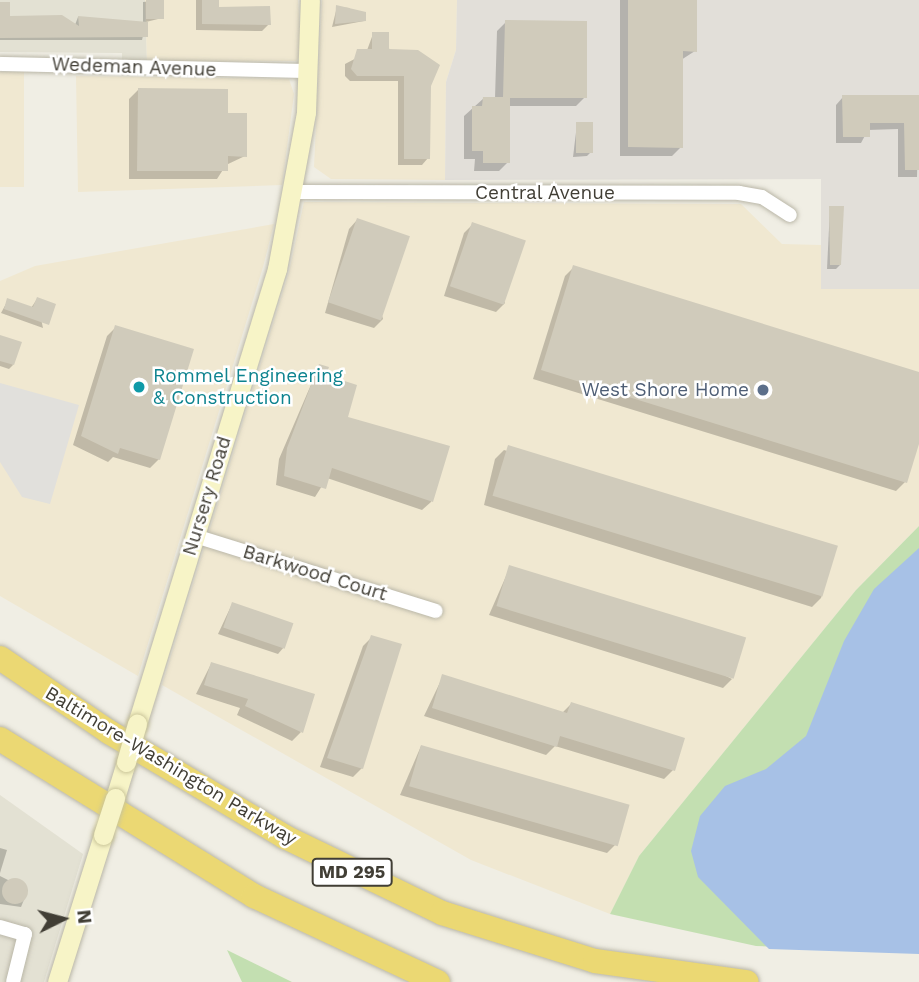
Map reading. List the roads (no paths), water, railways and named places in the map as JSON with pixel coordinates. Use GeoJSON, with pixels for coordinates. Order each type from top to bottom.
{"type":"FeatureCollection","features":[{"type":"Feature","properties":{"kind":"highway","name":"Baltimore-Washington Parkway"},"geometry":{"type":"LineString","coordinates":[[0,658],[109,732],[285,837],[442,913],[596,961],[747,982]]}},
{"type":"Feature","properties":{"kind":"highway"},"geometry":{"type":"LineString","coordinates":[[0,739],[254,896],[438,982]]}},
{"type":"Feature","properties":{"kind":"main road","name":"Nursery Road"},"geometry":{"type":"LineString","coordinates":[[57,982],[264,316],[294,192],[309,71],[310,0]]}},
{"type":"Feature","properties":{"kind":"street","name":"Wedeman Avenue"},"geometry":{"type":"LineString","coordinates":[[0,64],[309,71]]}},
{"type":"Feature","properties":{"kind":"street","name":"Central Avenue"},"geometry":{"type":"LineString","coordinates":[[294,192],[739,193],[762,197],[790,215]]}},
{"type":"Feature","properties":{"kind":"street","name":"Barkwood Court"},"geometry":{"type":"LineString","coordinates":[[195,536],[436,611]]}},
{"type":"Feature","properties":{"kind":"street"},"geometry":{"type":"LineString","coordinates":[[0,927],[25,934],[13,982]]}},
{"type":"Feature","properties":{"kind":"water"},"geometry":{"type":"Polygon","coordinates":[[[919,548],[919,954],[769,949],[698,877],[691,851],[700,816],[725,786],[766,769],[806,736],[844,641],[874,589],[919,548]]]}},
{"type":"Feature","properties":{"kind":"place","name":"Rommel Engineering & Construction"},"geometry":{"type":"Point","coordinates":[139,387]}},
{"type":"Feature","properties":{"kind":"place","name":"West Shore Home"},"geometry":{"type":"Point","coordinates":[763,390]}}]}
